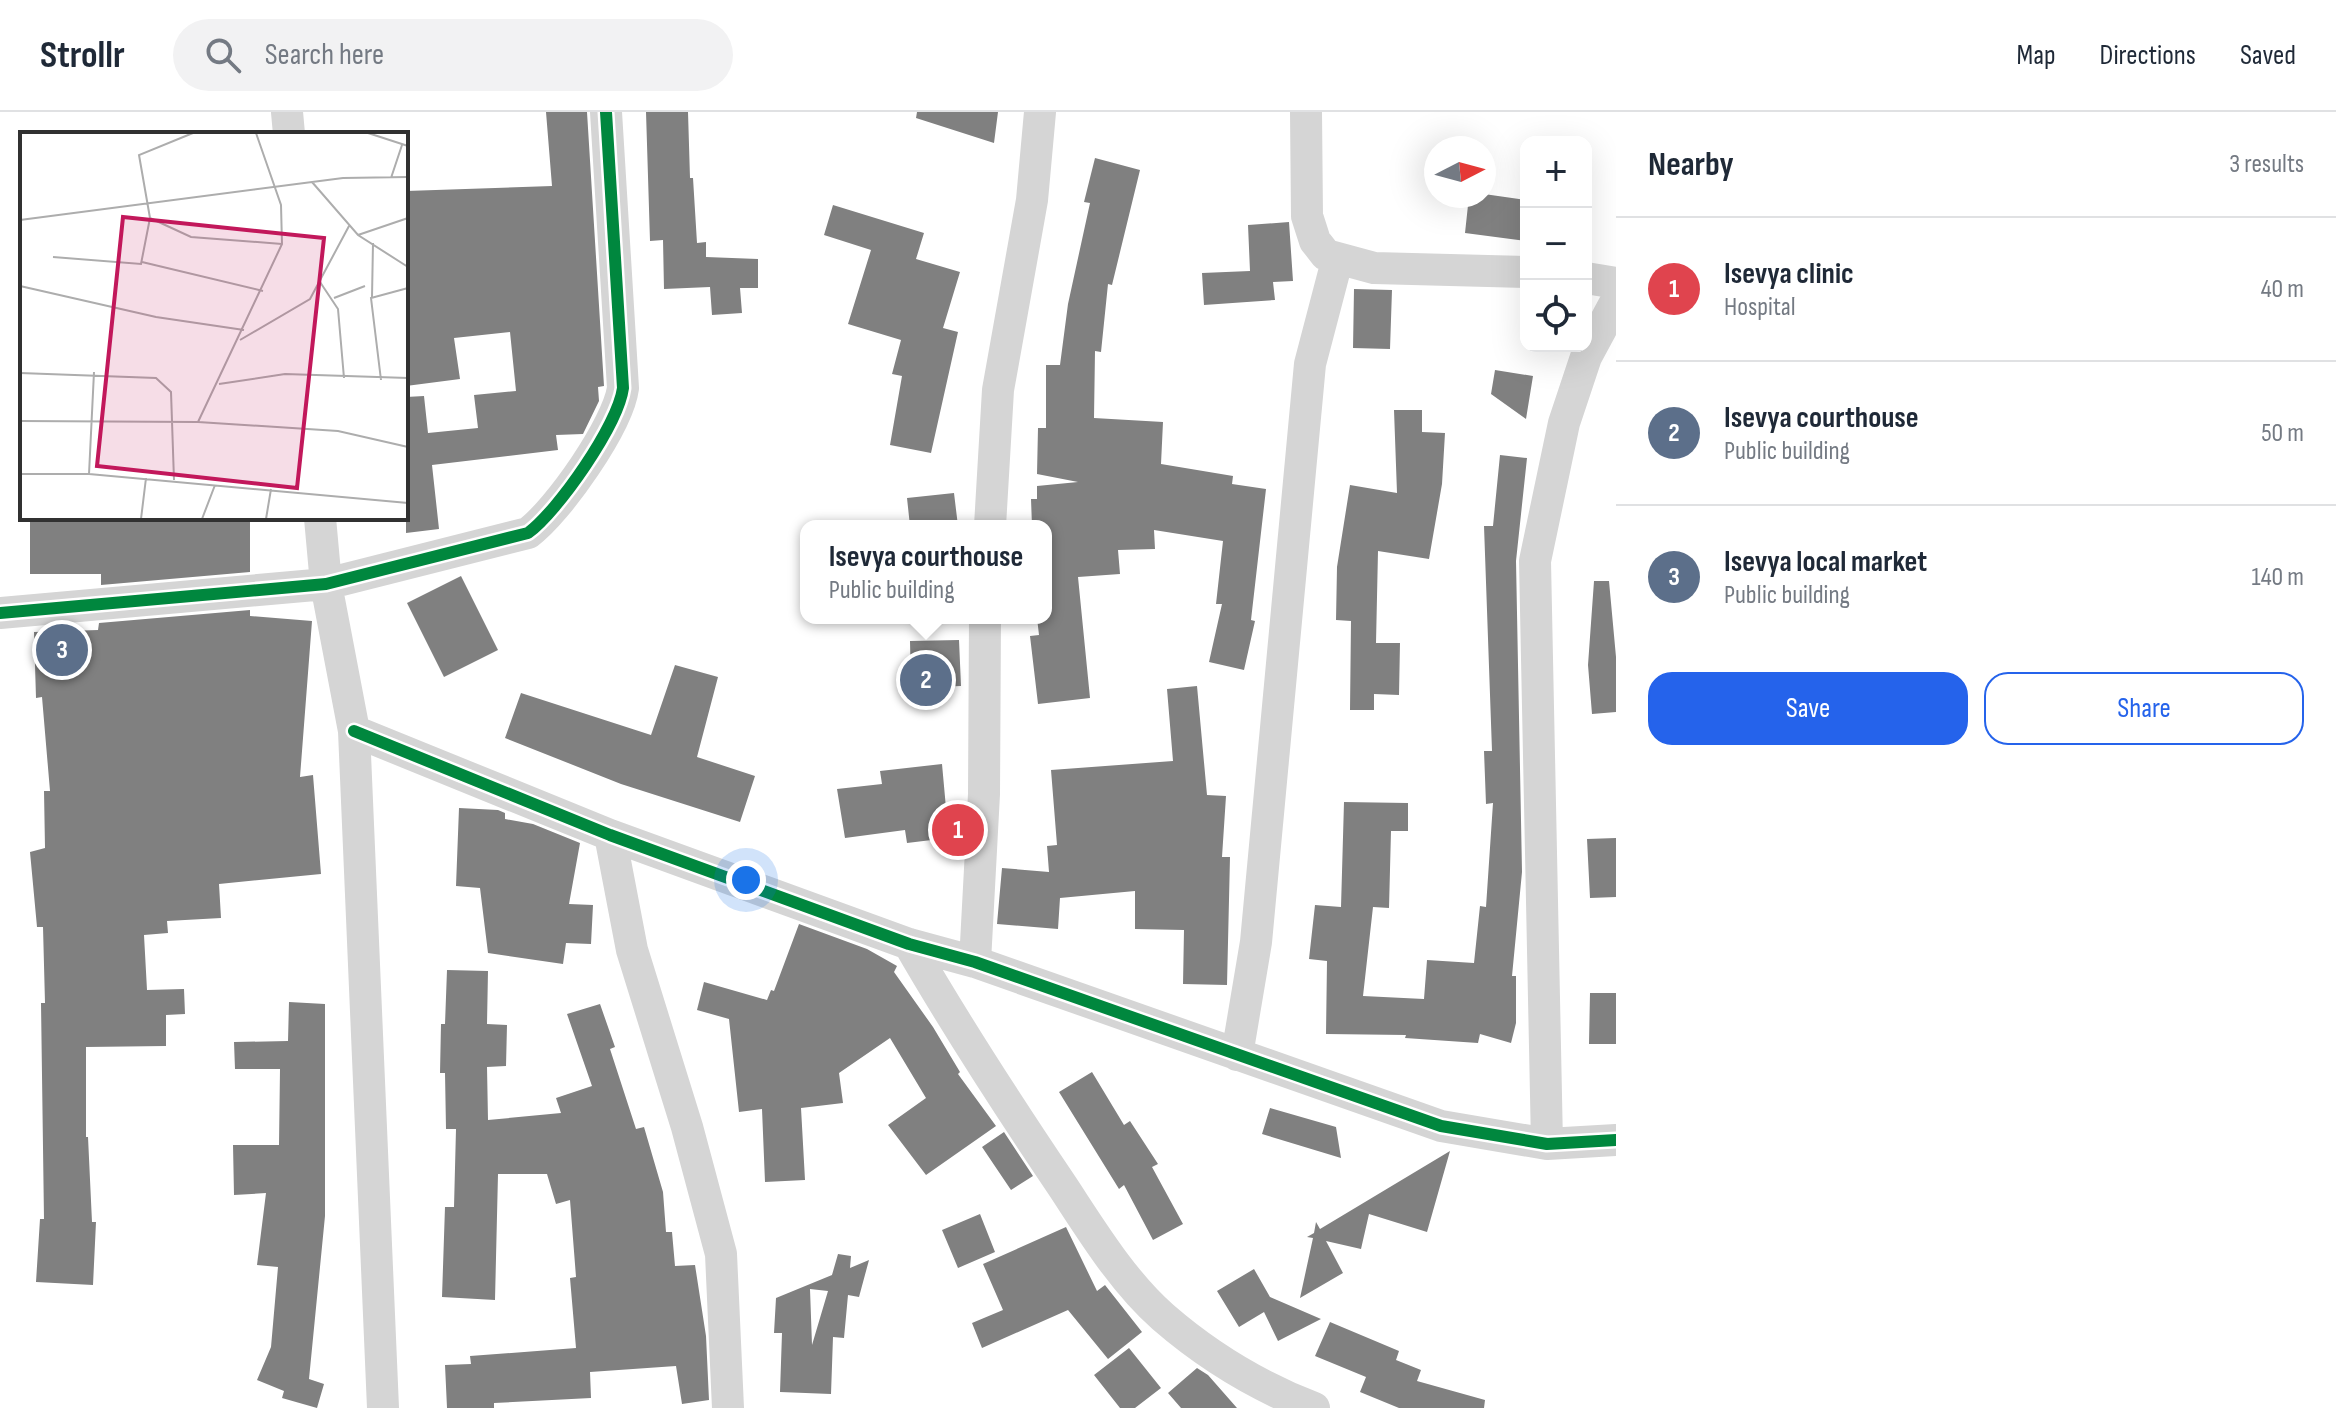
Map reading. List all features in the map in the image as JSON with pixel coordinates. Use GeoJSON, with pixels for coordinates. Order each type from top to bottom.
{"type":"FeatureCollection","features":[{"type":"Feature","properties":{"kind":"street"},"geometry":{"type":"LineString","coordinates":[[287,112],[289,132]]}},
{"type":"Feature","properties":{"kind":"street"},"geometry":{"type":"LineString","coordinates":[[0,613],[326,584],[528,533],[545,520],[609,430],[620,407],[623,388],[606,112]]}},
{"type":"Feature","properties":{"kind":"street"},"geometry":{"type":"LineString","coordinates":[[990,520],[998,390],[1032,200],[1040,112]]}},
{"type":"Feature","properties":{"kind":"street"},"geometry":{"type":"LineString","coordinates":[[1306,112],[1307,216],[1315,241],[1326,255],[1337,261],[1374,268],[1520,272]]}},
{"type":"Feature","properties":{"kind":"street"},"geometry":{"type":"LineString","coordinates":[[1237,1055],[1256,942],[1310,364],[1337,261]]}},
{"type":"Feature","properties":{"kind":"street"},"geometry":{"type":"LineString","coordinates":[[1592,279],[1616,283]]}},
{"type":"Feature","properties":{"kind":"street"},"geometry":{"type":"LineString","coordinates":[[1547,1144],[1535,561],[1564,423],[1586,357],[1616,301]]}},
{"type":"Feature","properties":{"kind":"street"},"geometry":{"type":"LineString","coordinates":[[320,520],[326,584],[354,731],[383,1408]]}},
{"type":"Feature","properties":{"kind":"street"},"geometry":{"type":"LineString","coordinates":[[975,962],[984,794],[985,624]]}},
{"type":"Feature","properties":{"kind":"street"},"geometry":{"type":"LineString","coordinates":[[354,731],[610,835],[909,944],[975,962],[1441,1126],[1547,1144],[1616,1140]]}},
{"type":"Feature","properties":{"kind":"street"},"geometry":{"type":"LineString","coordinates":[[610,835],[632,950],[687,1127],[721,1254],[728,1408]]}},
{"type":"Feature","properties":{"kind":"street"},"geometry":{"type":"LineString","coordinates":[[909,944],[962,1036],[1101,1244],[1161,1315],[1240,1374],[1265,1389],[1314,1408]]}},
{"type":"Feature","properties":{"kind":"building"},"geometry":{"type":"Polygon","coordinates":[[[546,112],[587,112],[604,386],[598,387],[599,401],[583,434],[556,435],[558,450],[432,465],[439,529],[406,533],[408,397],[424,396],[428,433],[478,428],[474,395],[516,391],[510,332],[454,338],[460,379],[408,386],[408,191],[552,186],[546,112]]]}},
{"type":"Feature","properties":{"kind":"building"},"geometry":{"type":"Polygon","coordinates":[[[646,112],[688,112],[690,178],[693,178],[697,243],[706,242],[706,257],[758,259],[758,288],[740,288],[742,313],[712,315],[710,287],[664,289],[663,240],[650,241],[646,112]]]}},
{"type":"Feature","properties":{"kind":"building"},"geometry":{"type":"Polygon","coordinates":[[[917,112],[998,112],[994,143],[916,118],[917,112]]]}},
{"type":"Feature","properties":{"kind":"building"},"geometry":{"type":"Polygon","coordinates":[[[1095,158],[1140,170],[1112,285],[1108,284],[1101,352],[1095,351],[1094,418],[1163,422],[1161,464],[1233,476],[1232,484],[1266,489],[1251,620],[1255,621],[1244,670],[1209,662],[1222,604],[1216,604],[1223,541],[1154,530],[1155,549],[1118,550],[1120,574],[1078,577],[1090,698],[1038,704],[1030,636],[1039,635],[1038,624],[1052,624],[1052,520],[1032,520],[1031,499],[1037,499],[1037,486],[1078,482],[1037,474],[1038,428],[1046,428],[1046,365],[1060,365],[1068,304],[1090,203],[1084,202],[1095,158]]]}},
{"type":"Feature","properties":{"kind":"building"},"geometry":{"type":"Polygon","coordinates":[[[1496,196],[1520,199],[1520,240],[1465,233],[1468,208],[1496,208],[1496,196]]]}},
{"type":"Feature","properties":{"kind":"building"},"geometry":{"type":"Polygon","coordinates":[[[833,205],[924,233],[916,259],[960,272],[943,328],[958,332],[931,453],[890,445],[902,376],[892,374],[901,340],[848,324],[871,250],[824,235],[833,205]]]}},
{"type":"Feature","properties":{"kind":"building"},"geometry":{"type":"Polygon","coordinates":[[[1289,222],[1293,281],[1273,282],[1275,300],[1204,305],[1202,273],[1250,271],[1248,225],[1289,222]]]}},
{"type":"Feature","properties":{"kind":"building"},"geometry":{"type":"Polygon","coordinates":[[[1354,289],[1392,290],[1390,349],[1353,348],[1354,289]]]}},
{"type":"Feature","properties":{"kind":"building"},"geometry":{"type":"Polygon","coordinates":[[[1495,370],[1533,376],[1526,419],[1491,394],[1495,370]]]}},
{"type":"Feature","properties":{"kind":"building"},"geometry":{"type":"Polygon","coordinates":[[[1394,410],[1422,410],[1422,432],[1445,433],[1442,484],[1429,559],[1378,551],[1376,643],[1400,643],[1399,695],[1374,694],[1374,710],[1350,710],[1351,621],[1336,620],[1337,567],[1350,485],[1397,493],[1394,410]]]}},
{"type":"Feature","properties":{"kind":"building"},"geometry":{"type":"Polygon","coordinates":[[[1500,455],[1527,458],[1516,561],[1522,872],[1512,976],[1516,976],[1516,1023],[1511,1043],[1480,1034],[1478,1043],[1405,1038],[1406,1035],[1326,1034],[1327,961],[1309,959],[1315,905],[1341,907],[1344,802],[1408,803],[1408,831],[1391,831],[1389,908],[1373,907],[1363,996],[1424,999],[1427,960],[1474,963],[1480,906],[1486,907],[1493,803],[1486,804],[1484,751],[1492,751],[1484,526],[1493,526],[1500,455]]]}},
{"type":"Feature","properties":{"kind":"building"},"geometry":{"type":"Polygon","coordinates":[[[954,493],[957,520],[909,520],[907,498],[954,493]]]}},
{"type":"Feature","properties":{"kind":"building"},"geometry":{"type":"Polygon","coordinates":[[[30,520],[250,520],[250,572],[101,585],[101,574],[30,574],[30,520]]]}},
{"type":"Feature","properties":{"kind":"building"},"geometry":{"type":"Polygon","coordinates":[[[461,576],[498,650],[444,677],[407,603],[461,576]]]}},
{"type":"Feature","properties":{"kind":"building"},"geometry":{"type":"Polygon","coordinates":[[[1594,581],[1609,581],[1616,657],[1616,712],[1592,714],[1588,665],[1594,581]]]}},
{"type":"Feature","properties":{"kind":"building"},"geometry":{"type":"Polygon","coordinates":[[[250,610],[250,616],[312,621],[300,777],[313,775],[321,874],[219,884],[221,918],[167,921],[168,933],[144,935],[147,990],[184,989],[185,1014],[166,1015],[166,1046],[86,1047],[86,1137],[92,1222],[96,1222],[93,1285],[36,1282],[40,1219],[44,1219],[41,1003],[45,1003],[43,927],[37,927],[30,852],[45,848],[44,791],[50,791],[42,697],[36,698],[34,632],[98,630],[99,623],[250,610]]]}},
{"type":"Feature","properties":{"kind":"building"},"geometry":{"type":"Polygon","coordinates":[[[959,640],[961,686],[911,688],[910,641],[959,640]]]}},
{"type":"Feature","properties":{"kind":"building"},"geometry":{"type":"Polygon","coordinates":[[[675,665],[718,677],[697,757],[755,776],[740,822],[621,784],[505,738],[521,693],[651,735],[675,665]]]}},
{"type":"Feature","properties":{"kind":"building"},"geometry":{"type":"Polygon","coordinates":[[[1197,686],[1207,795],[1226,796],[1222,857],[1230,857],[1227,985],[1183,984],[1184,930],[1135,929],[1135,891],[1060,898],[1058,929],[997,924],[1002,868],[1049,872],[1047,846],[1057,845],[1051,770],[1173,761],[1167,689],[1197,686]]]}},
{"type":"Feature","properties":{"kind":"building"},"geometry":{"type":"Polygon","coordinates":[[[942,764],[946,808],[936,809],[940,839],[907,843],[905,830],[845,838],[837,789],[882,784],[880,771],[942,764]]]}},
{"type":"Feature","properties":{"kind":"building"},"geometry":{"type":"Polygon","coordinates":[[[459,808],[498,810],[505,813],[505,819],[533,824],[580,843],[569,904],[593,905],[591,944],[566,943],[563,964],[488,953],[480,888],[456,886],[459,808]]]}},
{"type":"Feature","properties":{"kind":"building"},"geometry":{"type":"Polygon","coordinates":[[[1616,838],[1616,897],[1590,898],[1587,839],[1616,838]]]}},
{"type":"Feature","properties":{"kind":"building"},"geometry":{"type":"Polygon","coordinates":[[[799,924],[867,949],[897,966],[894,972],[933,1027],[960,1072],[958,1074],[996,1126],[926,1175],[888,1125],[926,1098],[890,1038],[839,1073],[843,1103],[801,1108],[805,1180],[765,1182],[762,1109],[739,1112],[729,1019],[697,1010],[704,982],[767,1000],[771,990],[774,991],[799,924]]]}},
{"type":"Feature","properties":{"kind":"building"},"geometry":{"type":"Polygon","coordinates":[[[447,970],[488,971],[487,1024],[507,1025],[506,1066],[487,1067],[488,1120],[561,1113],[556,1098],[592,1086],[567,1014],[600,1004],[615,1047],[610,1049],[636,1129],[644,1127],[663,1192],[666,1232],[672,1232],[675,1266],[695,1265],[706,1336],[709,1400],[682,1404],[676,1366],[590,1372],[591,1398],[494,1403],[494,1408],[447,1408],[445,1365],[471,1364],[470,1356],[576,1348],[570,1278],[576,1277],[570,1200],[556,1204],[547,1174],[498,1174],[495,1300],[442,1297],[445,1207],[454,1207],[456,1129],[446,1129],[445,1073],[440,1073],[447,970]]]}},
{"type":"Feature","properties":{"kind":"building"},"geometry":{"type":"Polygon","coordinates":[[[1590,993],[1616,993],[1616,1044],[1589,1044],[1590,993]]]}},
{"type":"Feature","properties":{"kind":"building"},"geometry":{"type":"Polygon","coordinates":[[[289,1002],[325,1004],[325,1216],[309,1379],[324,1384],[317,1408],[282,1398],[284,1391],[257,1380],[271,1347],[278,1267],[257,1265],[266,1193],[234,1195],[233,1145],[279,1145],[280,1069],[235,1069],[234,1042],[288,1041],[289,1002]]]}},
{"type":"Feature","properties":{"kind":"building"},"geometry":{"type":"Polygon","coordinates":[[[1092,1072],[1124,1125],[1130,1121],[1158,1164],[1152,1167],[1183,1224],[1153,1240],[1124,1185],[1119,1189],[1059,1092],[1092,1072]]]}},
{"type":"Feature","properties":{"kind":"building"},"geometry":{"type":"Polygon","coordinates":[[[1270,1108],[1336,1127],[1341,1158],[1262,1134],[1270,1108]]]}},
{"type":"Feature","properties":{"kind":"building"},"geometry":{"type":"Polygon","coordinates":[[[1004,1132],[1033,1176],[1011,1190],[982,1147],[1004,1132]]]}},
{"type":"Feature","properties":{"kind":"building"},"geometry":{"type":"Polygon","coordinates":[[[1450,1151],[1427,1232],[1369,1214],[1361,1249],[1326,1241],[1343,1273],[1300,1298],[1313,1238],[1307,1237],[1314,1233],[1316,1222],[1320,1229],[1450,1151]]]}},
{"type":"Feature","properties":{"kind":"building"},"geometry":{"type":"Polygon","coordinates":[[[980,1214],[995,1252],[958,1268],[942,1230],[980,1214]]]}},
{"type":"Feature","properties":{"kind":"building"},"geometry":{"type":"Polygon","coordinates":[[[1066,1227],[1097,1291],[1105,1285],[1142,1332],[1108,1359],[1068,1310],[982,1348],[972,1323],[1003,1310],[983,1264],[1066,1227]]]}},
{"type":"Feature","properties":{"kind":"building"},"geometry":{"type":"Polygon","coordinates":[[[838,1254],[851,1256],[850,1268],[869,1260],[859,1297],[848,1295],[844,1338],[833,1337],[831,1394],[780,1392],[782,1333],[774,1333],[776,1298],[832,1275],[838,1254]],[[810,1289],[812,1345],[828,1291],[810,1289]]]}},
{"type":"Feature","properties":{"kind":"building"},"geometry":{"type":"Polygon","coordinates":[[[1254,1269],[1270,1297],[1321,1319],[1278,1341],[1264,1312],[1239,1327],[1217,1291],[1254,1269]]]}},
{"type":"Feature","properties":{"kind":"building"},"geometry":{"type":"Polygon","coordinates":[[[1330,1322],[1399,1351],[1396,1360],[1421,1370],[1417,1381],[1485,1400],[1484,1408],[1399,1408],[1360,1392],[1366,1377],[1315,1356],[1330,1322]]]}},
{"type":"Feature","properties":{"kind":"building"},"geometry":{"type":"Polygon","coordinates":[[[1129,1348],[1161,1388],[1135,1408],[1120,1408],[1094,1375],[1129,1348]]]}},
{"type":"Feature","properties":{"kind":"building"},"geometry":{"type":"Polygon","coordinates":[[[1197,1368],[1208,1375],[1237,1408],[1181,1408],[1168,1393],[1197,1368]]]}},
{"type":"Feature","properties":{"kind":"cycle path"},"geometry":{"type":"LineString","coordinates":[[0,613],[326,584],[528,533],[555,506],[585,466],[610,423],[623,388],[606,112]]}},
{"type":"Feature","properties":{"kind":"cycle path"},"geometry":{"type":"LineString","coordinates":[[354,731],[610,835],[909,944],[975,962],[1441,1126],[1547,1144],[1616,1140]]}},
{"type":"Feature","properties":{"kind":"place","name":"Isevya local market"},"geometry":{"type":"Point","coordinates":[62,650]}},
{"type":"Feature","properties":{"kind":"place","name":"Isevya courthouse"},"geometry":{"type":"Point","coordinates":[926,680]}},
{"type":"Feature","properties":{"kind":"place","name":"Isevya clinic"},"geometry":{"type":"Point","coordinates":[958,830]}}]}
